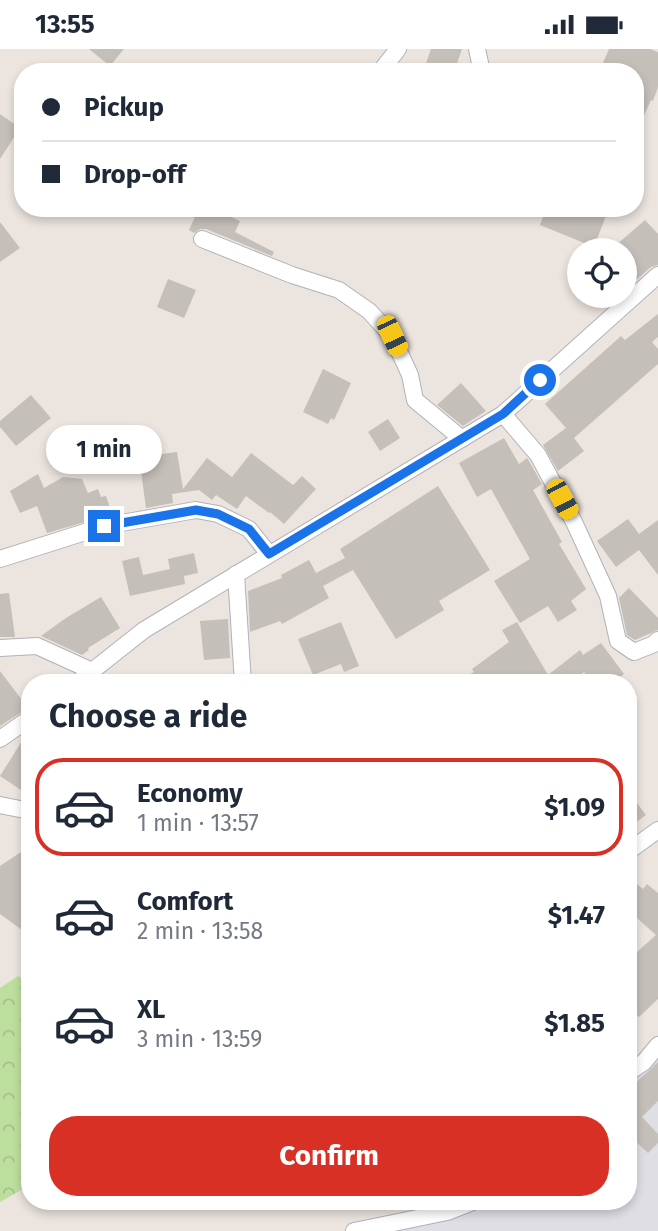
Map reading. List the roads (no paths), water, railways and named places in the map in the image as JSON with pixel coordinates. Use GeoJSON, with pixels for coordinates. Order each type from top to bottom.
{"type":"FeatureCollection","features":[{"type":"Feature","properties":{"kind":"street"},"geometry":{"type":"LineString","coordinates":[[387,63],[398,49]]}},
{"type":"Feature","properties":{"kind":"street"},"geometry":{"type":"LineString","coordinates":[[202,239],[292,275],[339,290],[369,311],[392,336],[410,375],[415,400],[462,439]]}},
{"type":"Feature","properties":{"kind":"street"},"geometry":{"type":"LineString","coordinates":[[88,674],[144,630],[503,414],[658,275]]}},
{"type":"Feature","properties":{"kind":"street"},"geometry":{"type":"LineString","coordinates":[[503,414],[538,455],[574,522],[608,596],[618,641],[634,652],[658,640]]}},
{"type":"Feature","properties":{"kind":"street"},"geometry":{"type":"LineString","coordinates":[[0,559],[104,526],[196,510],[218,514],[249,529],[269,554]]}},
{"type":"Feature","properties":{"kind":"street"},"geometry":{"type":"LineString","coordinates":[[236,574],[242,674]]}},
{"type":"Feature","properties":{"kind":"street"},"geometry":{"type":"LineString","coordinates":[[0,647],[37,646],[92,671]]}},
{"type":"Feature","properties":{"kind":"street"},"geometry":{"type":"LineString","coordinates":[[0,739],[21,724]]}},
{"type":"Feature","properties":{"kind":"street"},"geometry":{"type":"LineString","coordinates":[[0,805],[21,809]]}},
{"type":"Feature","properties":{"kind":"street"},"geometry":{"type":"LineString","coordinates":[[637,845],[658,830]]}},
{"type":"Feature","properties":{"kind":"street"},"geometry":{"type":"LineString","coordinates":[[637,1066],[658,1045]]}},
{"type":"Feature","properties":{"kind":"street"},"geometry":{"type":"LineString","coordinates":[[354,1231],[452,1210]]}}]}
